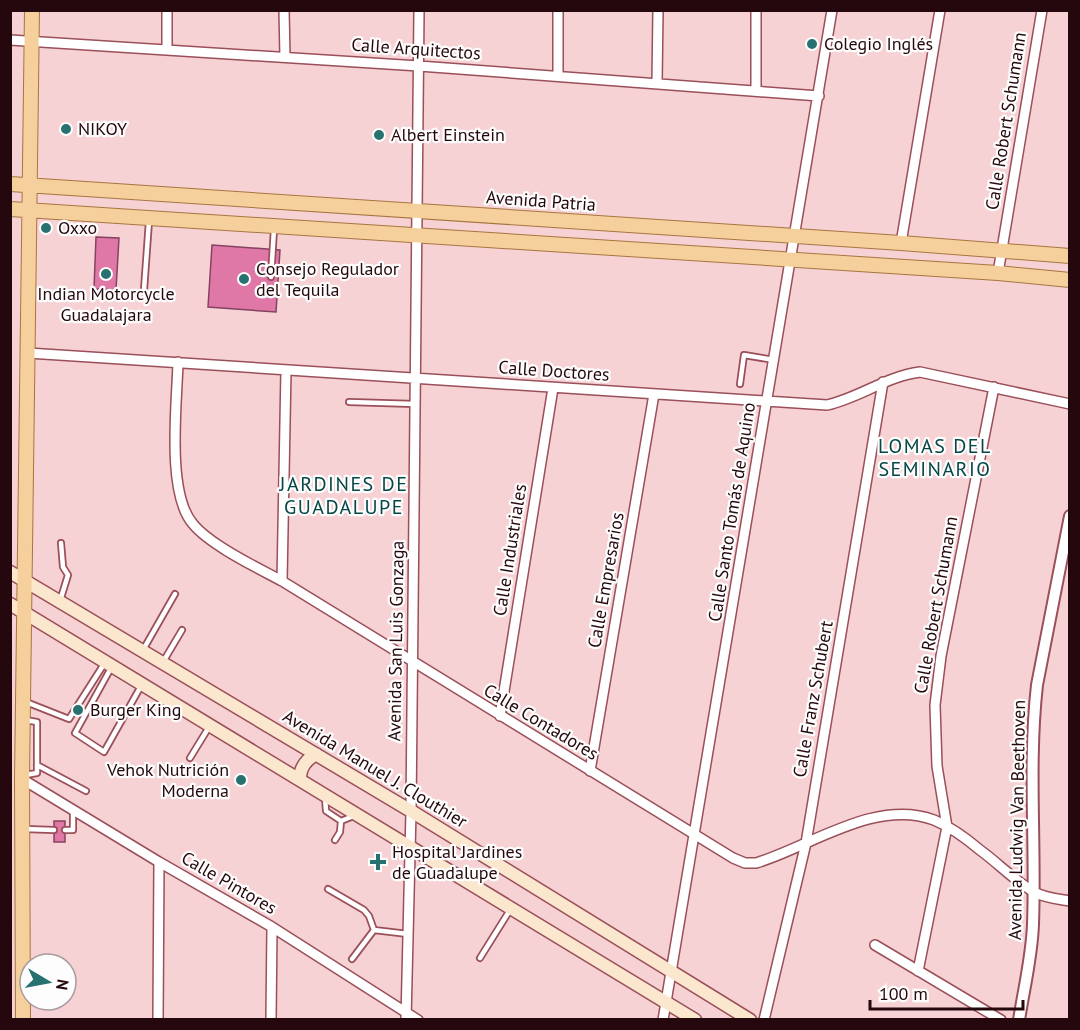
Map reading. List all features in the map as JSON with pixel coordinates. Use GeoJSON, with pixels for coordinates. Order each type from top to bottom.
{"type":"FeatureCollection","features":[{"type":"Feature","properties":{"kind":"main road"},"geometry":{"type":"LineString","coordinates":[[22,1020],[22,777],[32,10]]}},
{"type":"Feature","properties":{"kind":"main road","name":"Avenida Patria"},"geometry":{"type":"LineString","coordinates":[[10,184],[1070,256]]}},
{"type":"Feature","properties":{"kind":"main road"},"geometry":{"type":"LineString","coordinates":[[10,209],[998,273],[1070,280]]}},
{"type":"Feature","properties":{"kind":"main road","name":"Avenida Manuel J. Clouthier"},"geometry":{"type":"LineString","coordinates":[[10,572],[411,811],[750,1020]]}},
{"type":"Feature","properties":{"kind":"main road"},"geometry":{"type":"LineString","coordinates":[[10,604],[695,1020]]}},
{"type":"Feature","properties":{"kind":"main road"},"geometry":{"type":"LineString","coordinates":[[300,779],[307,759],[316,754]]}},
{"type":"Feature","properties":{"kind":"street"},"geometry":{"type":"LineString","coordinates":[[167,10],[167,50]]}},
{"type":"Feature","properties":{"kind":"street"},"geometry":{"type":"LineString","coordinates":[[284,10],[285,57]]}},
{"type":"Feature","properties":{"kind":"street","name":"Avenida San Luis Gonzaga"},"geometry":{"type":"LineString","coordinates":[[406,1016],[411,811],[419,10]]}},
{"type":"Feature","properties":{"kind":"street"},"geometry":{"type":"LineString","coordinates":[[558,10],[558,76]]}},
{"type":"Feature","properties":{"kind":"street"},"geometry":{"type":"LineString","coordinates":[[657,83],[658,10]]}},
{"type":"Feature","properties":{"kind":"street"},"geometry":{"type":"LineString","coordinates":[[756,10],[756,91]]}},
{"type":"Feature","properties":{"kind":"street","name":"Calle Santo Tomás de Aquino"},"geometry":{"type":"LineString","coordinates":[[663,1020],[832,10]]}},
{"type":"Feature","properties":{"kind":"street"},"geometry":{"type":"LineString","coordinates":[[901,243],[940,10]]}},
{"type":"Feature","properties":{"kind":"street","name":"Calle Robert Schumann"},"geometry":{"type":"LineString","coordinates":[[998,273],[1042,10]]}},
{"type":"Feature","properties":{"kind":"street","name":"Calle Arquitectos"},"geometry":{"type":"LineString","coordinates":[[10,39],[419,66],[819,96]]}},
{"type":"Feature","properties":{"kind":"street","name":"Calle Doctores"},"geometry":{"type":"LineString","coordinates":[[28,353],[827,405],[844,401],[883,382],[920,372],[1070,404]]}},
{"type":"Feature","properties":{"kind":"street","name":"Calle Contadores"},"geometry":{"type":"LineString","coordinates":[[178,362],[176,472],[179,498],[194,526],[229,551],[282,581],[733,858],[745,863],[765,860],[845,827],[882,817],[918,817],[933,820],[968,840],[1033,891]]}},
{"type":"Feature","properties":{"kind":"street"},"geometry":{"type":"LineString","coordinates":[[282,581],[286,370]]}},
{"type":"Feature","properties":{"kind":"street","name":"Calle Franz Schubert"},"geometry":{"type":"LineString","coordinates":[[764,1020],[806,843],[883,382]]}},
{"type":"Feature","properties":{"kind":"street","name":"Calle Robert Schumann"},"geometry":{"type":"LineString","coordinates":[[918,971],[947,827],[937,766],[934,705],[941,656],[994,387]]}},
{"type":"Feature","properties":{"kind":"street","name":"Calle Industriales"},"geometry":{"type":"LineString","coordinates":[[500,716],[553,388]]}},
{"type":"Feature","properties":{"kind":"street","name":"Calle Empresarios"},"geometry":{"type":"LineString","coordinates":[[590,771],[654,394]]}},
{"type":"Feature","properties":{"kind":"street","name":"Avenida Ludwig Van Beethoven"},"geometry":{"type":"LineString","coordinates":[[1019,1020],[1032,937],[1031,746],[1034,713],[1037,685],[1070,516]]}},
{"type":"Feature","properties":{"kind":"street","name":"Calle Pintores"},"geometry":{"type":"LineString","coordinates":[[22,777],[159,862],[272,927],[406,1016],[418,1020]]}},
{"type":"Feature","properties":{"kind":"street"},"geometry":{"type":"LineString","coordinates":[[158,1020],[159,862]]}},
{"type":"Feature","properties":{"kind":"street"},"geometry":{"type":"LineString","coordinates":[[1033,891],[1070,901]]}},
{"type":"Feature","properties":{"kind":"street"},"geometry":{"type":"LineString","coordinates":[[271,1020],[272,927]]}},
{"type":"Feature","properties":{"kind":"street"},"geometry":{"type":"LineString","coordinates":[[875,945],[1001,1020]]}},
{"type":"Feature","properties":{"kind":"lane"},"geometry":{"type":"LineString","coordinates":[[144,290],[150,218]]}},
{"type":"Feature","properties":{"kind":"lane"},"geometry":{"type":"LineString","coordinates":[[271,278],[274,226]]}},
{"type":"Feature","properties":{"kind":"lane"},"geometry":{"type":"LineString","coordinates":[[740,384],[744,355],[774,360]]}},
{"type":"Feature","properties":{"kind":"lane"},"geometry":{"type":"LineString","coordinates":[[349,402],[415,404]]}},
{"type":"Feature","properties":{"kind":"lane"},"geometry":{"type":"LineString","coordinates":[[60,601],[68,575],[63,567],[61,543]]}},
{"type":"Feature","properties":{"kind":"lane"},"geometry":{"type":"LineString","coordinates":[[143,650],[175,594]]}},
{"type":"Feature","properties":{"kind":"lane"},"geometry":{"type":"LineString","coordinates":[[163,662],[182,630]]}},
{"type":"Feature","properties":{"kind":"lane"},"geometry":{"type":"LineString","coordinates":[[109,664],[75,733],[104,752],[143,684]]}},
{"type":"Feature","properties":{"kind":"lane"},"geometry":{"type":"LineString","coordinates":[[24,701],[69,719],[109,664]]}},
{"type":"Feature","properties":{"kind":"lane"},"geometry":{"type":"LineString","coordinates":[[22,777],[37,773],[37,722],[23,720]]}},
{"type":"Feature","properties":{"kind":"lane"},"geometry":{"type":"LineString","coordinates":[[190,758],[210,725]]}},
{"type":"Feature","properties":{"kind":"lane"},"geometry":{"type":"LineString","coordinates":[[37,765],[86,791]]}},
{"type":"Feature","properties":{"kind":"lane"},"geometry":{"type":"LineString","coordinates":[[325,794],[326,811],[341,821]]}},
{"type":"Feature","properties":{"kind":"lane"},"geometry":{"type":"LineString","coordinates":[[65,830],[73,830],[73,810]]}},
{"type":"Feature","properties":{"kind":"lane"},"geometry":{"type":"LineString","coordinates":[[341,821],[357,814]]}},
{"type":"Feature","properties":{"kind":"lane"},"geometry":{"type":"LineString","coordinates":[[335,840],[340,832],[341,821]]}},
{"type":"Feature","properties":{"kind":"lane"},"geometry":{"type":"LineString","coordinates":[[22,829],[54,830]]}},
{"type":"Feature","properties":{"kind":"lane"},"geometry":{"type":"LineString","coordinates":[[328,889],[364,910],[374,930]]}},
{"type":"Feature","properties":{"kind":"lane"},"geometry":{"type":"LineString","coordinates":[[480,958],[511,908]]}},
{"type":"Feature","properties":{"kind":"lane"},"geometry":{"type":"LineString","coordinates":[[374,930],[408,934]]}},
{"type":"Feature","properties":{"kind":"lane"},"geometry":{"type":"LineString","coordinates":[[352,959],[374,930]]}},
{"type":"Feature","properties":{"kind":"building","name":"Indian Motorcycle Guadalajara"},"geometry":{"type":"Polygon","coordinates":[[[96,237],[119,238],[116,290],[94,289],[96,237]]]}},
{"type":"Feature","properties":{"kind":"building","name":"Consejo Regulador del Tequila"},"geometry":{"type":"Polygon","coordinates":[[[212,245],[280,250],[276,312],[208,307],[212,245]]]}},
{"type":"Feature","properties":{"kind":"building"},"geometry":{"type":"Polygon","coordinates":[[[54,821],[65,821],[65,842],[54,842],[54,821]]]}},
{"type":"Feature","properties":{"kind":"place","name":"Colegio Inglés"},"geometry":{"type":"Point","coordinates":[812,44]}},
{"type":"Feature","properties":{"kind":"place","name":"NIKOY"},"geometry":{"type":"Point","coordinates":[66,129]}},
{"type":"Feature","properties":{"kind":"place","name":"Albert Einstein"},"geometry":{"type":"Point","coordinates":[379,135]}},
{"type":"Feature","properties":{"kind":"place","name":"Oxxo"},"geometry":{"type":"Point","coordinates":[46,228]}},
{"type":"Feature","properties":{"kind":"place","name":"Indian Motorcycle Guadalajara"},"geometry":{"type":"Point","coordinates":[106,274]}},
{"type":"Feature","properties":{"kind":"place","name":"Consejo Regulador del Tequila"},"geometry":{"type":"Point","coordinates":[244,279]}},
{"type":"Feature","properties":{"kind":"place","name":"Burger King"},"geometry":{"type":"Point","coordinates":[78,710]}},
{"type":"Feature","properties":{"kind":"place","name":"Vehok Nutrición Moderna"},"geometry":{"type":"Point","coordinates":[241,780]}},
{"type":"Feature","properties":{"kind":"place","name":"Hospital Jardines de Guadalupe"},"geometry":{"type":"Point","coordinates":[378,862]}},
{"type":"Feature","properties":{"kind":"district","name":"LOMAS DEL SEMINARIO"},"geometry":{"type":"Point","coordinates":[935,458]}},
{"type":"Feature","properties":{"kind":"district","name":"JARDINES DE GUADALUPE"},"geometry":{"type":"Point","coordinates":[344,496]}}]}
